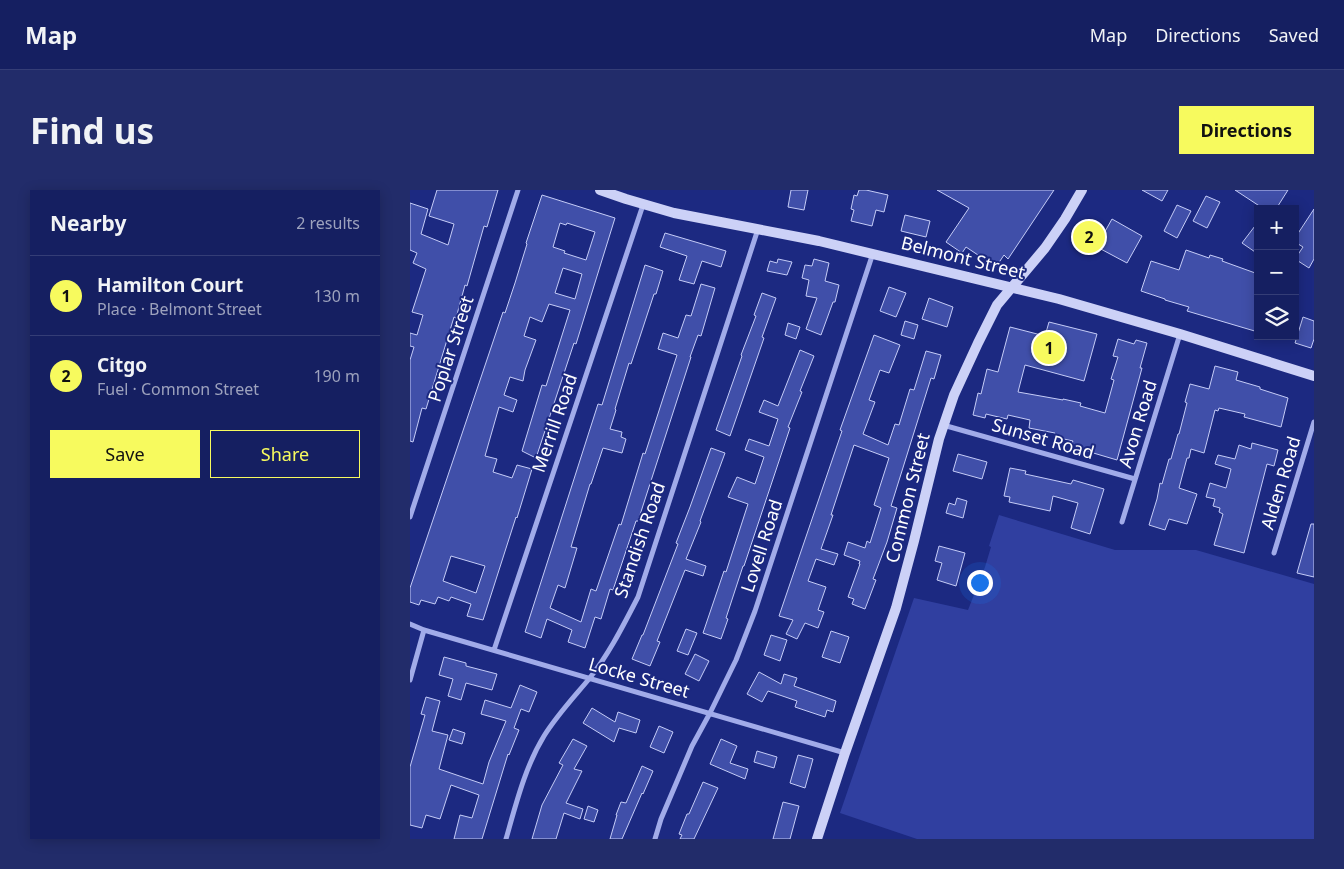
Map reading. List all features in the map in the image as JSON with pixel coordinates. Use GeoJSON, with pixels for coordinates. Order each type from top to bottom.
{"type":"FeatureCollection","features":[{"type":"Feature","properties":{"kind":"main road","name":"Belmont Street"},"geometry":{"type":"LineString","coordinates":[[600,190],[643,205],[686,216],[758,228],[873,253],[1069,301],[1314,376]]}},
{"type":"Feature","properties":{"kind":"main road","name":"Common Street"},"geometry":{"type":"LineString","coordinates":[[817,839],[903,585],[943,425],[954,395],[997,305],[1045,248],[1082,190]]}},
{"type":"Feature","properties":{"kind":"street","name":"Poplar Street"},"geometry":{"type":"LineString","coordinates":[[410,517],[518,190]]}},
{"type":"Feature","properties":{"kind":"street","name":"Merrill Road"},"geometry":{"type":"LineString","coordinates":[[494,650],[643,205]]}},
{"type":"Feature","properties":{"kind":"street","name":"Standish Road"},"geometry":{"type":"LineString","coordinates":[[506,839],[527,770],[544,736],[613,645],[638,597],[758,228]]}},
{"type":"Feature","properties":{"kind":"street","name":"Lovell Road"},"geometry":{"type":"LineString","coordinates":[[654,839],[692,746],[736,660],[755,611],[873,253]]}},
{"type":"Feature","properties":{"kind":"street","name":"Avon Road"},"geometry":{"type":"LineString","coordinates":[[1122,522],[1180,334]]}},
{"type":"Feature","properties":{"kind":"street","name":"Alden Road"},"geometry":{"type":"LineString","coordinates":[[1274,553],[1314,422]]}},
{"type":"Feature","properties":{"kind":"street","name":"Sunset Road"},"geometry":{"type":"LineString","coordinates":[[943,425],[1135,479]]}},
{"type":"Feature","properties":{"kind":"street"},"geometry":{"type":"LineString","coordinates":[[410,624],[424,630],[410,680]]}},
{"type":"Feature","properties":{"kind":"street","name":"Locke Street"},"geometry":{"type":"LineString","coordinates":[[424,630],[846,753]]}},
{"type":"Feature","properties":{"kind":"shaded area"},"geometry":{"type":"Polygon","coordinates":[[[999,515],[1115,550],[1196,550],[1314,584],[1314,839],[917,839],[840,813],[914,598],[968,610],[985,567],[991,547],[989,546],[999,515]]]}},
{"type":"Feature","properties":{"kind":"building"},"geometry":{"type":"Polygon","coordinates":[[[437,190],[498,190],[487,227],[484,226],[456,318],[454,317],[426,409],[422,408],[413,442],[410,441],[410,360],[414,347],[410,346],[410,333],[417,335],[423,315],[412,312],[426,269],[413,263],[417,253],[410,250],[410,203],[428,209],[421,234],[448,245],[454,224],[429,216],[437,190]]]}},
{"type":"Feature","properties":{"kind":"building"},"geometry":{"type":"Polygon","coordinates":[[[791,190],[808,190],[804,210],[788,207],[791,190]]]}},
{"type":"Feature","properties":{"kind":"building"},"geometry":{"type":"Polygon","coordinates":[[[859,190],[888,195],[884,212],[876,210],[872,226],[851,221],[854,210],[851,209],[854,195],[857,196],[859,190]]]}},
{"type":"Feature","properties":{"kind":"building"},"geometry":{"type":"Polygon","coordinates":[[[937,190],[1054,190],[1008,259],[1004,255],[996,267],[966,247],[962,253],[946,242],[969,208],[937,190]]]}},
{"type":"Feature","properties":{"kind":"building"},"geometry":{"type":"Polygon","coordinates":[[[1142,190],[1168,190],[1162,201],[1142,190]]]}},
{"type":"Feature","properties":{"kind":"building"},"geometry":{"type":"Polygon","coordinates":[[[1235,190],[1288,190],[1279,205],[1258,205],[1235,190]]]}},
{"type":"Feature","properties":{"kind":"building"},"geometry":{"type":"Polygon","coordinates":[[[542,195],[615,218],[576,344],[574,343],[536,458],[522,451],[542,385],[546,386],[570,310],[549,304],[542,322],[530,317],[524,336],[536,340],[523,381],[510,377],[504,395],[517,400],[513,412],[499,407],[485,456],[497,459],[493,472],[512,478],[517,465],[532,469],[483,620],[467,616],[471,604],[451,597],[449,601],[438,597],[435,604],[421,600],[419,605],[410,602],[410,588],[503,312],[505,313],[542,195]],[[560,223],[553,247],[565,251],[564,253],[586,260],[595,232],[567,223],[566,225],[560,223]],[[563,268],[555,293],[575,299],[582,274],[563,268]],[[451,556],[443,581],[476,593],[485,566],[451,556]]]}},
{"type":"Feature","properties":{"kind":"building"},"geometry":{"type":"Polygon","coordinates":[[[1206,196],[1220,202],[1207,228],[1193,221],[1206,196]]]}},
{"type":"Feature","properties":{"kind":"building"},"geometry":{"type":"Polygon","coordinates":[[[1177,205],[1191,211],[1177,238],[1164,231],[1177,205]]]}},
{"type":"Feature","properties":{"kind":"building"},"geometry":{"type":"Polygon","coordinates":[[[1314,209],[1314,259],[1309,268],[1299,262],[1299,253],[1303,247],[1299,244],[1299,232],[1314,209]]]}},
{"type":"Feature","properties":{"kind":"building"},"geometry":{"type":"Polygon","coordinates":[[[905,215],[930,221],[926,237],[901,231],[905,215]]]}},
{"type":"Feature","properties":{"kind":"building"},"geometry":{"type":"Polygon","coordinates":[[[1112,219],[1142,236],[1127,263],[1097,247],[1095,250],[1077,241],[1086,225],[1103,235],[1112,219]]]}},
{"type":"Feature","properties":{"kind":"building"},"geometry":{"type":"Polygon","coordinates":[[[1254,227],[1254,251],[1242,243],[1254,227]]]}},
{"type":"Feature","properties":{"kind":"building"},"geometry":{"type":"Polygon","coordinates":[[[665,233],[726,251],[721,267],[702,261],[694,284],[679,280],[687,256],[660,247],[665,233]]]}},
{"type":"Feature","properties":{"kind":"building"},"geometry":{"type":"Polygon","coordinates":[[[1186,250],[1209,258],[1210,255],[1223,259],[1222,261],[1254,273],[1254,331],[1187,311],[1189,307],[1141,291],[1151,261],[1179,270],[1186,250]]]}},
{"type":"Feature","properties":{"kind":"building"},"geometry":{"type":"Polygon","coordinates":[[[778,259],[792,262],[787,275],[767,271],[770,261],[777,263],[778,259]]]}},
{"type":"Feature","properties":{"kind":"building"},"geometry":{"type":"Polygon","coordinates":[[[814,259],[829,263],[825,281],[839,285],[835,302],[833,302],[821,335],[806,329],[817,298],[806,296],[809,280],[802,278],[805,265],[812,266],[814,259]]]}},
{"type":"Feature","properties":{"kind":"building"},"geometry":{"type":"Polygon","coordinates":[[[645,265],[663,271],[631,364],[629,363],[610,429],[622,432],[621,437],[626,439],[622,453],[603,448],[571,547],[577,548],[565,588],[558,585],[550,608],[581,622],[591,589],[596,591],[619,524],[621,525],[643,453],[645,454],[677,355],[658,349],[663,333],[678,338],[686,315],[691,316],[701,284],[715,288],[701,336],[698,335],[690,357],[638,521],[636,521],[613,590],[610,589],[601,619],[595,617],[585,648],[568,642],[572,630],[547,619],[541,638],[525,632],[598,404],[602,405],[645,265]]]}},
{"type":"Feature","properties":{"kind":"building"},"geometry":{"type":"Polygon","coordinates":[[[889,287],[906,293],[896,317],[880,311],[889,287]]]}},
{"type":"Feature","properties":{"kind":"building"},"geometry":{"type":"Polygon","coordinates":[[[762,293],[776,298],[730,436],[716,430],[756,316],[754,315],[762,293]]]}},
{"type":"Feature","properties":{"kind":"building"},"geometry":{"type":"Polygon","coordinates":[[[929,298],[953,307],[947,327],[922,319],[929,298]]]}},
{"type":"Feature","properties":{"kind":"building"},"geometry":{"type":"Polygon","coordinates":[[[1303,317],[1314,321],[1314,339],[1311,348],[1295,343],[1296,340],[1299,340],[1299,330],[1303,317]]]}},
{"type":"Feature","properties":{"kind":"building"},"geometry":{"type":"Polygon","coordinates":[[[905,321],[918,325],[914,339],[901,335],[905,321]]]}},
{"type":"Feature","properties":{"kind":"building"},"geometry":{"type":"Polygon","coordinates":[[[1049,322],[1097,334],[1084,381],[1025,365],[1018,392],[1081,403],[1080,406],[1105,413],[1114,380],[1111,379],[1118,357],[1113,356],[1118,339],[1134,344],[1136,340],[1147,343],[1117,460],[1071,445],[1073,441],[1055,437],[1055,433],[1029,428],[1030,420],[1008,415],[1007,419],[986,414],[985,418],[973,415],[978,393],[981,394],[987,369],[998,372],[1010,327],[1045,336],[1049,322]]]}},
{"type":"Feature","properties":{"kind":"building"},"geometry":{"type":"Polygon","coordinates":[[[788,323],[800,327],[796,339],[785,335],[788,323]]]}},
{"type":"Feature","properties":{"kind":"building"},"geometry":{"type":"Polygon","coordinates":[[[874,335],[900,345],[889,373],[880,370],[869,400],[875,402],[863,434],[888,445],[895,424],[899,425],[910,389],[914,390],[926,351],[941,355],[934,379],[931,378],[891,506],[897,508],[873,579],[876,580],[865,609],[852,604],[854,599],[848,597],[860,561],[844,555],[848,542],[865,548],[867,541],[870,543],[881,508],[874,505],[889,458],[854,445],[821,549],[838,554],[834,565],[816,559],[808,581],[826,587],[818,610],[824,612],[818,628],[805,623],[797,639],[786,634],[793,620],[779,616],[842,431],[840,430],[874,335]]]}},
{"type":"Feature","properties":{"kind":"building"},"geometry":{"type":"Polygon","coordinates":[[[800,350],[814,356],[788,427],[790,428],[743,566],[721,639],[703,633],[724,571],[726,572],[748,504],[728,497],[737,477],[755,484],[764,457],[745,450],[749,439],[769,446],[778,419],[759,412],[764,400],[778,406],[800,350]]]}},
{"type":"Feature","properties":{"kind":"building"},"geometry":{"type":"Polygon","coordinates":[[[1215,366],[1238,372],[1236,380],[1288,398],[1281,427],[1244,417],[1245,414],[1219,408],[1218,411],[1215,410],[1204,453],[1191,449],[1179,488],[1197,494],[1187,524],[1169,519],[1165,530],[1149,525],[1160,483],[1162,484],[1179,434],[1190,384],[1209,389],[1215,366]]]}},
{"type":"Feature","properties":{"kind":"building"},"geometry":{"type":"Polygon","coordinates":[[[1252,443],[1278,450],[1274,466],[1267,464],[1244,553],[1214,545],[1223,514],[1219,512],[1220,508],[1213,506],[1215,499],[1206,497],[1210,483],[1226,488],[1231,469],[1215,464],[1218,455],[1235,459],[1239,445],[1251,449],[1252,443]]]}},
{"type":"Feature","properties":{"kind":"building"},"geometry":{"type":"Polygon","coordinates":[[[711,448],[725,453],[686,559],[706,566],[703,576],[685,570],[657,641],[660,642],[650,666],[632,659],[678,544],[676,543],[711,448]]]}},
{"type":"Feature","properties":{"kind":"building"},"geometry":{"type":"Polygon","coordinates":[[[958,454],[987,462],[982,479],[953,471],[958,454]]]}},
{"type":"Feature","properties":{"kind":"building"},"geometry":{"type":"Polygon","coordinates":[[[1010,468],[1026,471],[1025,474],[1071,484],[1073,480],[1104,489],[1090,534],[1071,528],[1078,503],[1053,496],[1050,511],[1009,502],[1010,497],[1004,496],[1010,468]]]}},
{"type":"Feature","properties":{"kind":"building"},"geometry":{"type":"Polygon","coordinates":[[[957,498],[967,501],[963,518],[946,513],[949,503],[955,505],[957,498]]]}},
{"type":"Feature","properties":{"kind":"building"},"geometry":{"type":"Polygon","coordinates":[[[1311,524],[1314,524],[1314,577],[1297,573],[1311,524]]]}},
{"type":"Feature","properties":{"kind":"building"},"geometry":{"type":"Polygon","coordinates":[[[939,546],[965,553],[956,586],[937,580],[942,563],[935,561],[939,546]]]}},
{"type":"Feature","properties":{"kind":"building"},"geometry":{"type":"Polygon","coordinates":[[[686,629],[697,633],[688,655],[677,651],[686,629]]]}},
{"type":"Feature","properties":{"kind":"building"},"geometry":{"type":"Polygon","coordinates":[[[831,631],[849,637],[840,663],[822,657],[831,631]]]}},
{"type":"Feature","properties":{"kind":"building"},"geometry":{"type":"Polygon","coordinates":[[[771,635],[787,640],[780,661],[764,655],[771,635]]]}},
{"type":"Feature","properties":{"kind":"building"},"geometry":{"type":"Polygon","coordinates":[[[695,654],[709,661],[699,681],[685,674],[695,654]]]}},
{"type":"Feature","properties":{"kind":"building"},"geometry":{"type":"Polygon","coordinates":[[[444,657],[466,663],[466,666],[497,674],[492,690],[466,683],[461,700],[448,696],[453,679],[439,675],[444,657]]]}},
{"type":"Feature","properties":{"kind":"building"},"geometry":{"type":"Polygon","coordinates":[[[759,672],[781,684],[784,674],[797,678],[794,686],[836,701],[833,712],[827,710],[825,717],[795,707],[797,701],[768,691],[762,702],[747,694],[759,672]]]}},
{"type":"Feature","properties":{"kind":"building"},"geometry":{"type":"Polygon","coordinates":[[[520,685],[537,692],[529,712],[521,709],[514,728],[519,730],[508,754],[482,839],[454,839],[460,815],[472,818],[479,795],[451,785],[440,819],[426,815],[422,828],[410,825],[410,767],[425,715],[421,714],[426,697],[440,701],[432,731],[448,735],[439,769],[483,784],[489,762],[506,721],[481,714],[485,700],[511,708],[520,685]]]}},
{"type":"Feature","properties":{"kind":"building"},"geometry":{"type":"Polygon","coordinates":[[[592,708],[615,722],[618,712],[640,720],[636,733],[619,728],[614,742],[583,723],[592,708]]]}},
{"type":"Feature","properties":{"kind":"building"},"geometry":{"type":"Polygon","coordinates":[[[659,726],[673,732],[664,753],[650,747],[659,726]]]}},
{"type":"Feature","properties":{"kind":"building"},"geometry":{"type":"Polygon","coordinates":[[[453,729],[465,733],[462,744],[449,740],[453,729]]]}},
{"type":"Feature","properties":{"kind":"building"},"geometry":{"type":"Polygon","coordinates":[[[573,739],[587,746],[574,769],[582,771],[566,803],[583,809],[580,819],[564,813],[556,839],[532,839],[542,805],[563,765],[559,763],[573,739]]]}},
{"type":"Feature","properties":{"kind":"building"},"geometry":{"type":"Polygon","coordinates":[[[721,739],[737,746],[730,763],[748,769],[745,779],[710,764],[721,739]]]}},
{"type":"Feature","properties":{"kind":"building"},"geometry":{"type":"Polygon","coordinates":[[[757,751],[777,757],[774,768],[754,762],[757,751]]]}},
{"type":"Feature","properties":{"kind":"building"},"geometry":{"type":"Polygon","coordinates":[[[798,755],[813,759],[805,788],[790,783],[798,755]]]}},
{"type":"Feature","properties":{"kind":"building"},"geometry":{"type":"Polygon","coordinates":[[[642,766],[653,771],[643,794],[622,839],[610,839],[621,802],[626,803],[642,766]]]}},
{"type":"Feature","properties":{"kind":"building"},"geometry":{"type":"Polygon","coordinates":[[[703,782],[718,788],[694,839],[680,839],[682,835],[679,834],[687,814],[689,814],[703,782]]]}},
{"type":"Feature","properties":{"kind":"building"},"geometry":{"type":"Polygon","coordinates":[[[783,802],[799,806],[790,839],[773,839],[783,802]]]}},
{"type":"Feature","properties":{"kind":"building"},"geometry":{"type":"Polygon","coordinates":[[[588,806],[598,810],[594,822],[584,819],[588,806]]]}},
{"type":"Feature","properties":{"kind":"place","name":"Citgo"},"geometry":{"type":"Point","coordinates":[1089,237]}},
{"type":"Feature","properties":{"kind":"place","name":"Hamilton Court"},"geometry":{"type":"Point","coordinates":[1049,348]}}]}
